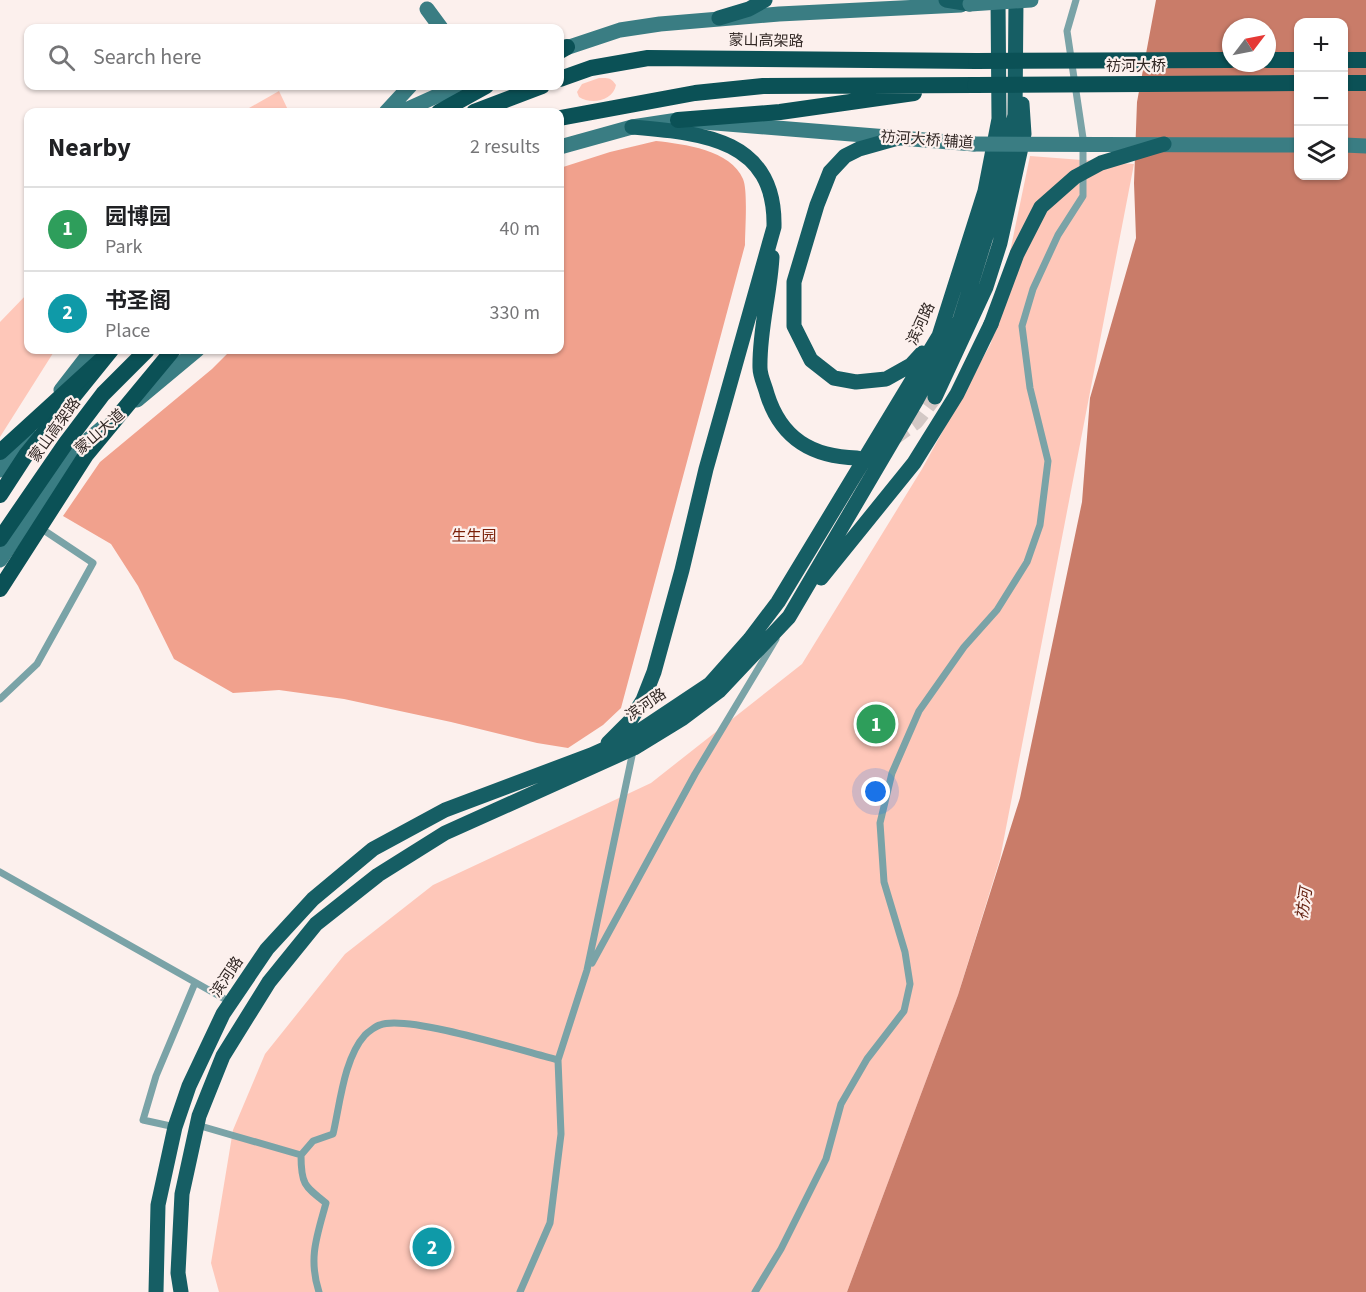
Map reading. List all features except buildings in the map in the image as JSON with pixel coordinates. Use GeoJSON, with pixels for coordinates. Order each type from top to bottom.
{"type":"FeatureCollection","features":[{"type":"Feature","properties":{"kind":"highway","name":"蒙山高架路"},"geometry":{"type":"LineString","coordinates":[[564,78],[591,68],[648,58],[976,61]]}},
{"type":"Feature","properties":{"kind":"highway","name":"祊河大桥"},"geometry":{"type":"LineString","coordinates":[[976,61],[1222,60]]}},
{"type":"Feature","properties":{"kind":"highway"},"geometry":{"type":"LineString","coordinates":[[1276,60],[1294,60]]}},
{"type":"Feature","properties":{"kind":"highway"},"geometry":{"type":"LineString","coordinates":[[1348,60],[1366,60]]}},
{"type":"Feature","properties":{"kind":"highway","name":"祊河大桥"},"geometry":{"type":"LineString","coordinates":[[975,85],[1294,83]]}},
{"type":"Feature","properties":{"kind":"highway"},"geometry":{"type":"LineString","coordinates":[[1348,83],[1366,83]]}},
{"type":"Feature","properties":{"kind":"highway"},"geometry":{"type":"LineString","coordinates":[[564,117],[695,93],[763,86],[975,85]]}},
{"type":"Feature","properties":{"kind":"highway"},"geometry":{"type":"LineString","coordinates":[[678,120],[780,112],[975,85]]}},
{"type":"Feature","properties":{"kind":"highway"},"geometry":{"type":"LineString","coordinates":[[446,108],[479,90]]}},
{"type":"Feature","properties":{"kind":"highway"},"geometry":{"type":"LineString","coordinates":[[484,108],[532,90]]}},
{"type":"Feature","properties":{"kind":"highway"},"geometry":{"type":"LineString","coordinates":[[0,452],[100,354]]}},
{"type":"Feature","properties":{"kind":"highway","name":"蒙山高架路"},"geometry":{"type":"LineString","coordinates":[[0,495],[26,455],[100,354]]}},
{"type":"Feature","properties":{"kind":"highway","name":"蒙山高架路"},"geometry":{"type":"LineString","coordinates":[[0,539],[103,394],[143,354]]}},
{"type":"Feature","properties":{"kind":"highway"},"geometry":{"type":"LineString","coordinates":[[0,589],[86,455],[170,354]]}},
{"type":"Feature","properties":{"kind":"main road"},"geometry":{"type":"LineString","coordinates":[[719,18],[749,9],[765,0]]}},
{"type":"Feature","properties":{"kind":"main road"},"geometry":{"type":"LineString","coordinates":[[946,0],[970,4]]}},
{"type":"Feature","properties":{"kind":"main road","name":"滨河路"},"geometry":{"type":"LineString","coordinates":[[156,1292],[158,1205],[175,1127],[189,1086],[223,1014],[267,949],[313,900],[373,849],[445,810],[591,755],[629,738],[710,684],[750,639],[778,602],[939,336],[985,191],[999,119],[998,0]]}},
{"type":"Feature","properties":{"kind":"main road","name":"滨河路"},"geometry":{"type":"LineString","coordinates":[[181,1292],[178,1273],[182,1194],[197,1125],[223,1056],[269,982],[316,924],[378,875],[445,833],[634,748],[683,718],[719,691],[789,617],[916,401],[960,320],[988,230],[1015,115],[1016,0]]}},
{"type":"Feature","properties":{"kind":"main road"},"geometry":{"type":"LineString","coordinates":[[564,48],[620,30],[719,18],[1031,0]]}},
{"type":"Feature","properties":{"kind":"main road"},"geometry":{"type":"LineString","coordinates":[[426,24],[427,9],[438,24]]}},
{"type":"Feature","properties":{"kind":"main road"},"geometry":{"type":"LineString","coordinates":[[935,397],[986,287],[1000,243],[1023,134],[1024,112],[1016,75]]}},
{"type":"Feature","properties":{"kind":"main road"},"geometry":{"type":"LineString","coordinates":[[390,108],[406,90]]}},
{"type":"Feature","properties":{"kind":"main road"},"geometry":{"type":"LineString","coordinates":[[409,108],[450,90]]}},
{"type":"Feature","properties":{"kind":"main road","name":"祊河大桥 辅道"},"geometry":{"type":"LineString","coordinates":[[564,146],[632,127],[678,120],[974,144],[1294,145]]}},
{"type":"Feature","properties":{"kind":"main road"},"geometry":{"type":"LineString","coordinates":[[632,127],[687,132],[735,148],[754,161],[765,179],[775,205],[771,281],[763,328],[760,369],[771,408],[790,435],[805,448],[827,455],[857,458]]}},
{"type":"Feature","properties":{"kind":"main road"},"geometry":{"type":"LineString","coordinates":[[898,138],[860,149],[845,156],[830,172],[817,205],[794,282],[794,326],[811,360],[834,378],[856,382],[886,379],[911,365],[939,336]]}},
{"type":"Feature","properties":{"kind":"main road"},"geometry":{"type":"LineString","coordinates":[[789,617],[914,463],[957,394],[991,324],[1017,254],[1041,207],[1075,177],[1101,163],[1164,144]]}},
{"type":"Feature","properties":{"kind":"main road"},"geometry":{"type":"LineString","coordinates":[[1348,146],[1366,146]]}},
{"type":"Feature","properties":{"kind":"main road"},"geometry":{"type":"LineString","coordinates":[[591,755],[615,737],[630,721],[644,700],[654,672],[682,570],[706,469],[774,227]]}},
{"type":"Feature","properties":{"kind":"main road"},"geometry":{"type":"LineString","coordinates":[[0,470],[100,354]]}},
{"type":"Feature","properties":{"kind":"main road","name":"蒙山大道"},"geometry":{"type":"LineString","coordinates":[[0,560],[77,448],[192,354]]}},
{"type":"Feature","properties":{"kind":"lane"},"geometry":{"type":"LineString","coordinates":[[755,1292],[781,1249],[826,1159],[841,1104],[867,1059],[904,1011],[910,984],[905,952],[884,882],[880,824],[892,773],[919,711],[964,647],[997,610],[1027,562],[1040,525],[1048,461],[1030,388],[1022,326],[1038,278],[1058,235],[1083,196],[1083,138],[1067,31],[1076,0]]}},
{"type":"Feature","properties":{"kind":"lane"},"geometry":{"type":"LineString","coordinates":[[0,699],[37,664],[93,563],[27,519]]}},
{"type":"Feature","properties":{"kind":"lane"},"geometry":{"type":"LineString","coordinates":[[587,970],[694,774],[789,617]]}},
{"type":"Feature","properties":{"kind":"lane"},"geometry":{"type":"LineString","coordinates":[[520,1292],[550,1223],[561,1134],[558,1060],[587,970],[634,748]]}},
{"type":"Feature","properties":{"kind":"lane"},"geometry":{"type":"LineString","coordinates":[[0,872],[231,1003]]}},
{"type":"Feature","properties":{"kind":"lane"},"geometry":{"type":"LineString","coordinates":[[175,1127],[143,1120],[156,1076],[195,983]]}},
{"type":"Feature","properties":{"kind":"lane"},"geometry":{"type":"LineString","coordinates":[[319,1292],[314,1274],[314,1244],[326,1203],[311,1191],[301,1176],[301,1155],[313,1141],[333,1134],[350,1060],[365,1035],[381,1024],[402,1023],[434,1028],[558,1060]]}},
{"type":"Feature","properties":{"kind":"lane"},"geometry":{"type":"LineString","coordinates":[[197,1125],[301,1155]]}},
{"type":"Feature","properties":{"kind":"shaded area"},"geometry":{"type":"Polygon","coordinates":[[[599,78],[611,79],[614,82],[616,85],[611,95],[595,101],[579,97],[577,92],[582,84],[599,78]]]}},
{"type":"Feature","properties":{"kind":"shaded area"},"geometry":{"type":"Polygon","coordinates":[[[279,91],[287,108],[249,108],[279,91]]]}},
{"type":"Feature","properties":{"kind":"shaded area"},"geometry":{"type":"Polygon","coordinates":[[[1030,156],[1134,164],[1000,859],[958,995],[847,1292],[219,1292],[211,1263],[233,1130],[265,1054],[345,954],[433,885],[651,783],[802,664],[922,469],[991,343],[1030,156]]]}},
{"type":"Feature","properties":{"kind":"shaded area"},"geometry":{"type":"Polygon","coordinates":[[[24,297],[24,354],[52,354],[0,437],[0,322],[24,297]]]}},
{"type":"Feature","properties":{"kind":"green space","name":"生生园"},"geometry":{"type":"Polygon","coordinates":[[[656,141],[680,144],[718,155],[737,169],[743,179],[746,211],[745,245],[621,708],[603,725],[568,748],[344,699],[279,690],[233,693],[174,659],[138,586],[111,544],[63,516],[100,462],[227,354],[564,354],[564,167],[656,141]]]}},
{"type":"Feature","properties":{"kind":"water","name":"祊河"},"geometry":{"type":"Polygon","coordinates":[[[1156,0],[1366,0],[1366,1292],[847,1292],[958,995],[1020,798],[1082,502],[1090,398],[1136,238],[1134,183],[1137,102],[1156,0]]]}},
{"type":"Feature","properties":{"kind":"tunnel"},"geometry":{"type":"LineString","coordinates":[[894,438],[916,422],[935,397]]}},
{"type":"Feature","properties":{"kind":"place","name":"园博园"},"geometry":{"type":"Point","coordinates":[876,724]}},
{"type":"Feature","properties":{"kind":"place","name":"书圣阁"},"geometry":{"type":"Point","coordinates":[432,1247]}}]}
